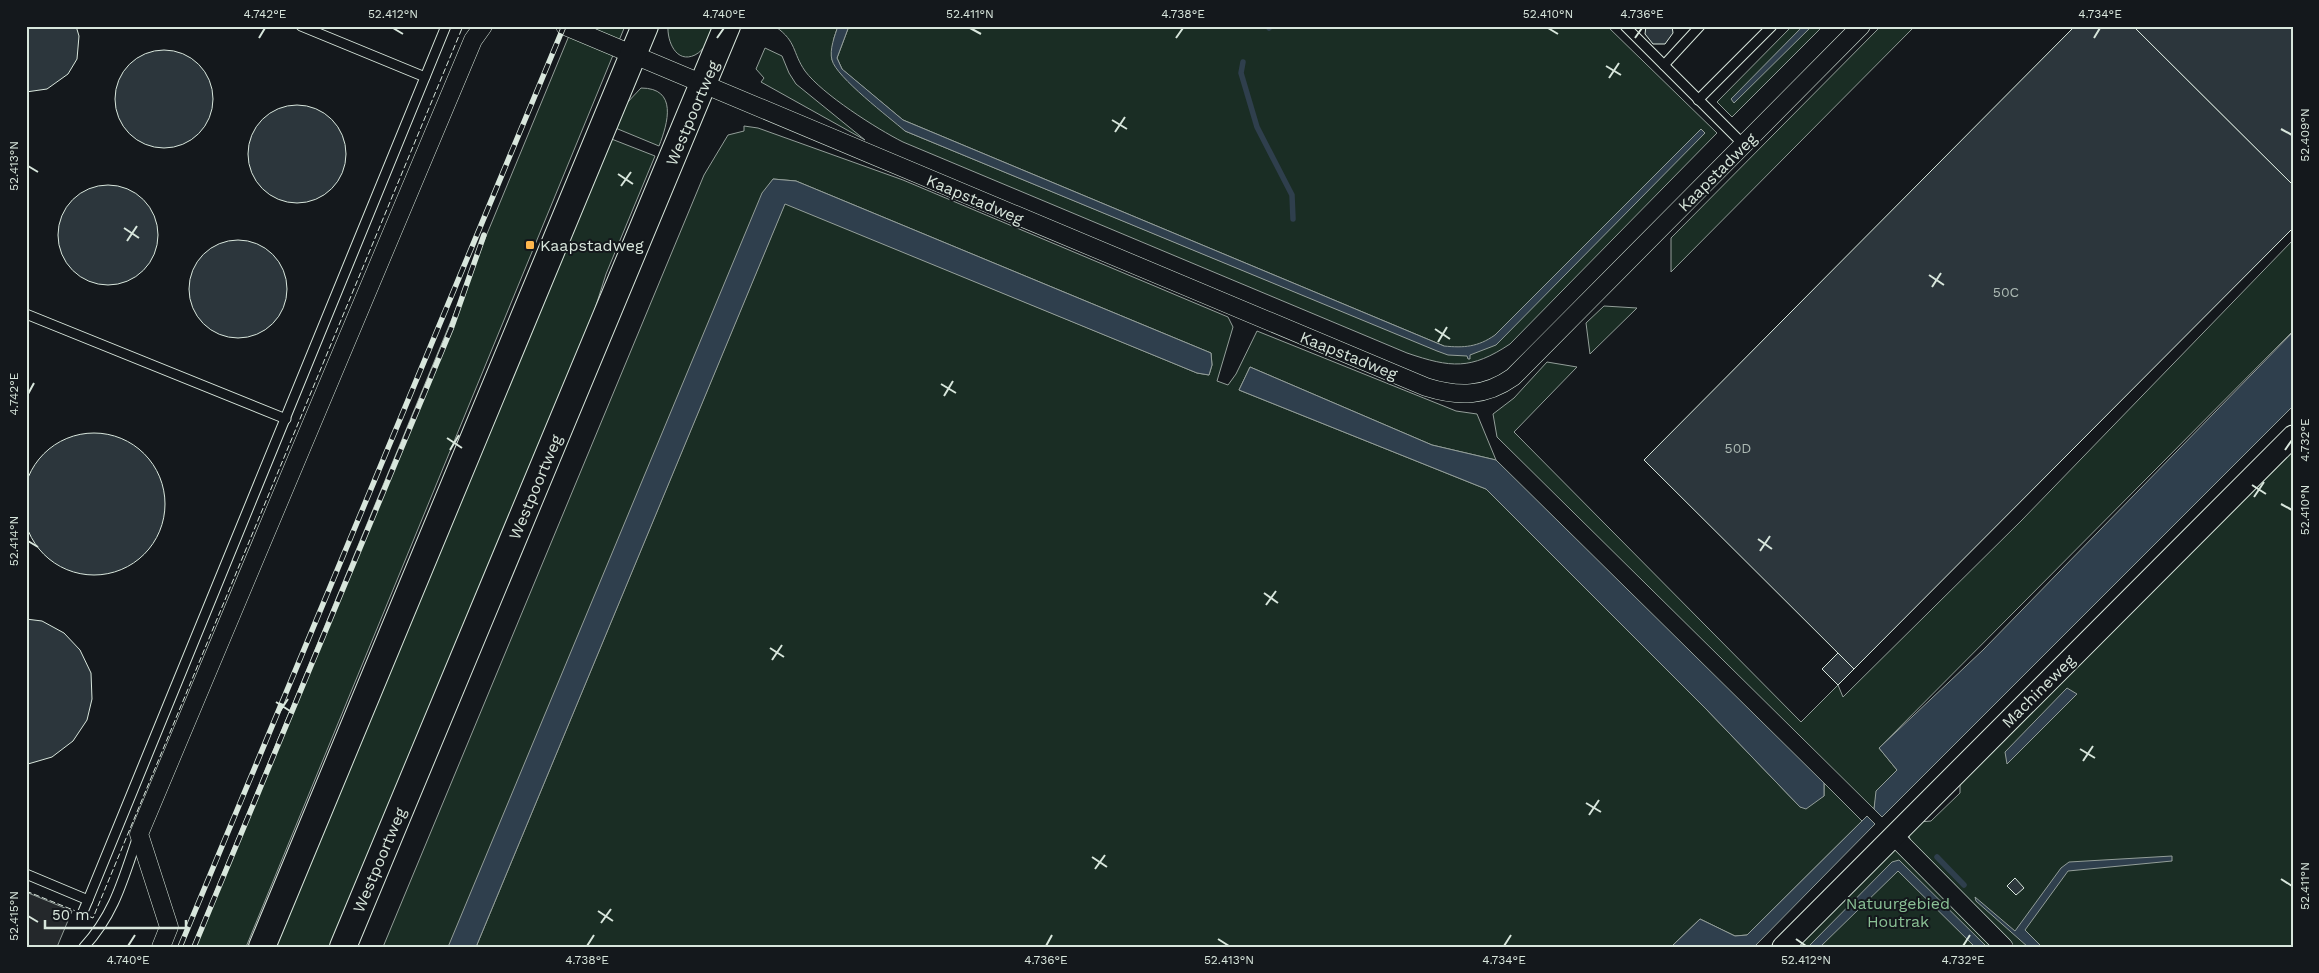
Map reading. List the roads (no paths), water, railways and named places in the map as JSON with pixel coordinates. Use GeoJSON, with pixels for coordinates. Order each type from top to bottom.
{"type":"FeatureCollection","features":[{"type":"Feature","properties":{"kind":"main road"},"geometry":{"type":"LineString","coordinates":[[262,947],[645,26]]}},
{"type":"Feature","properties":{"kind":"main road","name":"Westpoortweg"},"geometry":{"type":"LineString","coordinates":[[343,947],[727,26]]}},
{"type":"Feature","properties":{"kind":"street"},"geometry":{"type":"LineString","coordinates":[[160,947],[169,927],[139,834],[474,40],[483,26]]}},
{"type":"Feature","properties":{"kind":"street","name":"Kaapstadweg"},"geometry":{"type":"LineString","coordinates":[[565,26],[704,83],[1104,254],[1426,387],[1454,394],[1478,393],[1498,387],[1513,377],[1862,26]]}},
{"type":"Feature","properties":{"kind":"street","name":"Machineweg"},"geometry":{"type":"LineString","coordinates":[[1784,947],[2293,436]]}},
{"type":"Feature","properties":{"kind":"street"},"geometry":{"type":"LineString","coordinates":[[1894,836],[2004,947]]}},
{"type":"Feature","properties":{"kind":"lane"},"geometry":{"type":"LineString","coordinates":[[301,26],[425,77]]}},
{"type":"Feature","properties":{"kind":"lane"},"geometry":{"type":"LineString","coordinates":[[82,914],[446,26]]}},
{"type":"Feature","properties":{"kind":"lane"},"geometry":{"type":"LineString","coordinates":[[1625,26],[1744,145]]}},
{"type":"Feature","properties":{"kind":"lane"},"geometry":{"type":"LineString","coordinates":[[1664,65],[1700,26]]}},
{"type":"Feature","properties":{"kind":"lane"},"geometry":{"type":"LineString","coordinates":[[1698,100],[1772,26]]}},
{"type":"Feature","properties":{"kind":"lane"},"geometry":{"type":"LineString","coordinates":[[26,314],[286,419]]}},
{"type":"Feature","properties":{"kind":"lane"},"geometry":{"type":"LineString","coordinates":[[84,947],[101,928],[116,900],[139,834]]}},
{"type":"Feature","properties":{"kind":"lane"},"geometry":{"type":"LineString","coordinates":[[26,874],[88,900]]}},
{"type":"Feature","properties":{"kind":"water"},"geometry":{"type":"Polygon","coordinates":[[[838,26],[849,26],[837,58],[842,69],[903,120],[1444,346],[1471,346],[1495,335],[1701,129],[1705,133],[1496,345],[1470,355],[1470,359],[1468,359],[1467,356],[1448,355],[1437,351],[905,131],[853,87],[836,67],[832,60],[831,52],[838,26]]]}},
{"type":"Feature","properties":{"kind":"water"},"geometry":{"type":"Polygon","coordinates":[[[1803,26],[1812,26],[1734,103],[1731,99],[1803,26]]]}},
{"type":"Feature","properties":{"kind":"water"},"geometry":{"type":"Polygon","coordinates":[[[773,179],[796,181],[1211,353],[1212,365],[1209,375],[1197,373],[785,204],[476,947],[448,947],[762,193],[773,179]]]}},
{"type":"Feature","properties":{"kind":"water"},"geometry":{"type":"Polygon","coordinates":[[[2293,332],[2293,406],[1882,817],[1874,809],[1876,791],[1897,770],[1879,748],[1983,650],[2293,332]]]}},
{"type":"Feature","properties":{"kind":"water"},"geometry":{"type":"Polygon","coordinates":[[[1250,367],[1432,445],[1496,460],[1824,783],[1824,796],[1806,809],[1800,807],[1707,710],[1486,489],[1239,390],[1250,367]]]}},
{"type":"Feature","properties":{"kind":"water"},"geometry":{"type":"Polygon","coordinates":[[[2067,688],[2077,694],[2007,764],[2005,752],[2067,688]]]}},
{"type":"Feature","properties":{"kind":"water"},"geometry":{"type":"Polygon","coordinates":[[[1867,816],[1875,824],[1754,947],[1671,947],[1700,919],[1735,936],[1747,935],[1867,816]]]}},
{"type":"Feature","properties":{"kind":"water"},"geometry":{"type":"Polygon","coordinates":[[[2172,856],[2172,861],[2068,871],[2025,930],[2042,947],[2028,947],[1976,901],[1975,897],[2015,931],[2061,868],[2069,862],[2172,856]]]}},
{"type":"Feature","properties":{"kind":"water"},"geometry":{"type":"Polygon","coordinates":[[[1899,860],[1987,947],[1975,947],[1898,871],[1820,947],[1808,947],[1892,862],[1899,860]]]}},
{"type":"Feature","properties":{"kind":"waterway"},"geometry":{"type":"LineString","coordinates":[[1243,62],[1241,73],[1257,127],[1292,195],[1293,219]]}},
{"type":"Feature","properties":{"kind":"waterway"},"geometry":{"type":"LineString","coordinates":[[1937,857],[1964,885]]}},
{"type":"Feature","properties":{"kind":"railway"},"geometry":{"type":"LineString","coordinates":[[180,947],[564,26]]}},
{"type":"Feature","properties":{"kind":"railway"},"geometry":{"type":"LineString","coordinates":[[194,947],[451,329],[484,235]]}},
{"type":"Feature","properties":{"kind":"place","name":"Kaapstadweg"},"geometry":{"type":"Point","coordinates":[530,245]}},
{"type":"Feature","properties":{"kind":"park label","name":"Natuurgebied Houtrak"},"geometry":{"type":"Point","coordinates":[1898,912]}}]}
